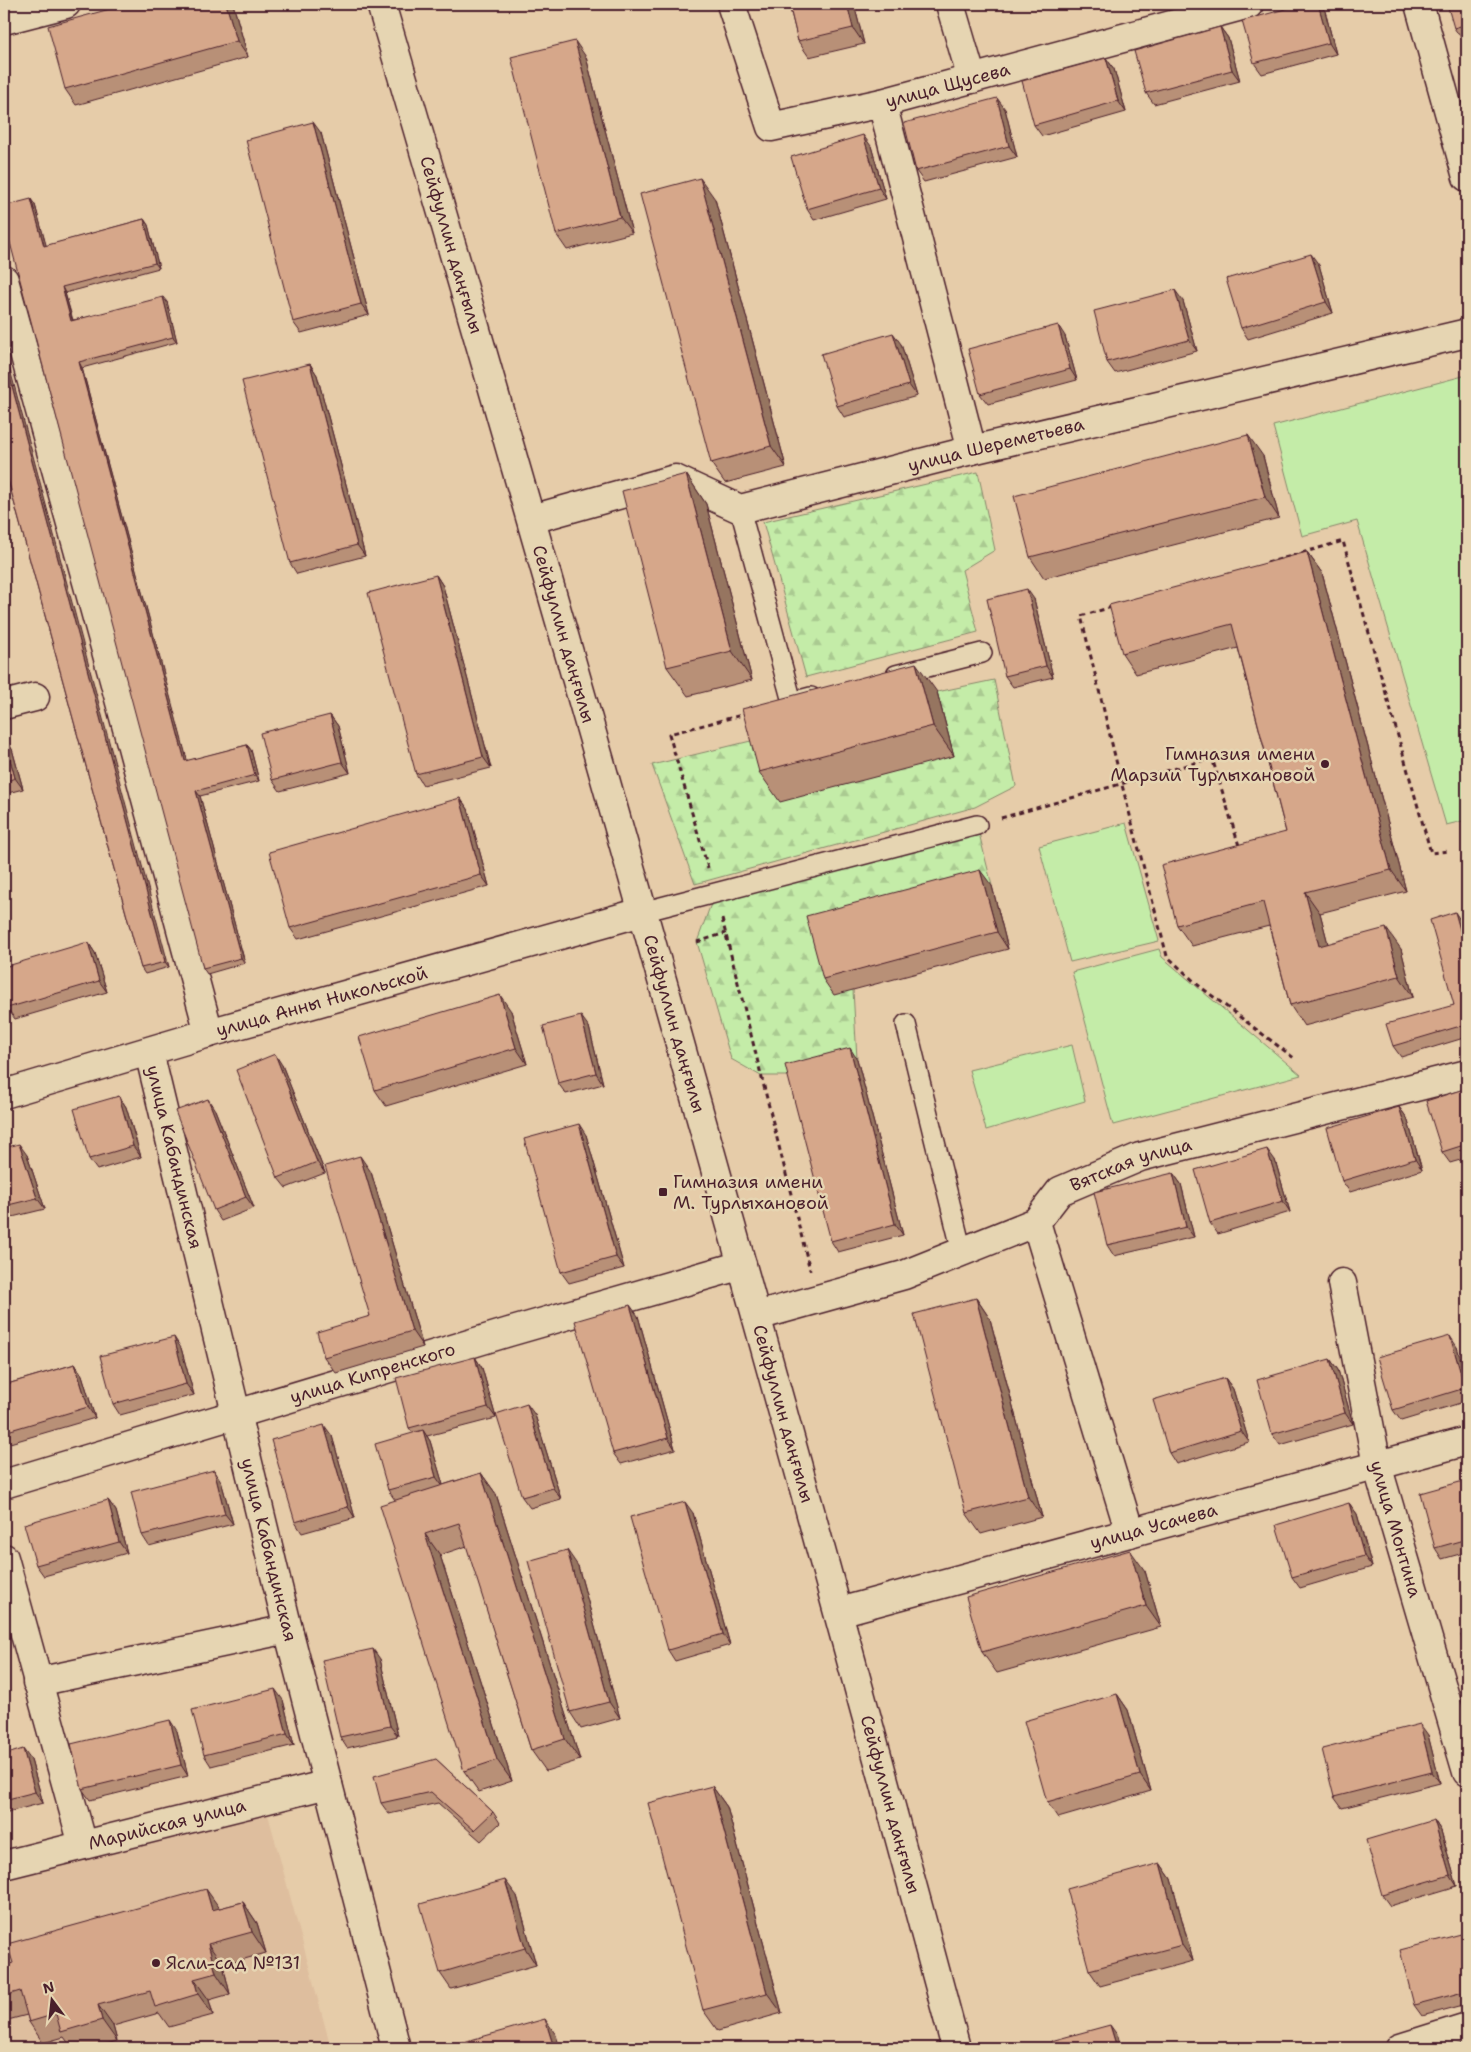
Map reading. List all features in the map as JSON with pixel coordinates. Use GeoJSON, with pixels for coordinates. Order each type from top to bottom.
{"type":"FeatureCollection","features":[{"type":"Feature","properties":{"kind":"street"},"geometry":{"type":"LineString","coordinates":[[4,20],[66,4]]}},
{"type":"Feature","properties":{"kind":"street","name":"Сейфуллин даңғылы"},"geometry":{"type":"LineString","coordinates":[[381,4],[532,519],[757,1316],[956,2048]]}},
{"type":"Feature","properties":{"kind":"street","name":"улица Щусева"},"geometry":{"type":"LineString","coordinates":[[731,4],[771,127],[882,103],[972,79],[1195,11],[1249,4]]}},
{"type":"Feature","properties":{"kind":"street"},"geometry":{"type":"LineString","coordinates":[[950,4],[972,79]]}},
{"type":"Feature","properties":{"kind":"street"},"geometry":{"type":"LineString","coordinates":[[1419,4],[1467,177]]}},
{"type":"Feature","properties":{"kind":"street"},"geometry":{"type":"LineString","coordinates":[[882,103],[972,450]]}},
{"type":"Feature","properties":{"kind":"street"},"geometry":{"type":"LineString","coordinates":[[4,280],[209,1033]]}},
{"type":"Feature","properties":{"kind":"street","name":"улица Шереметьева"},"geometry":{"type":"LineString","coordinates":[[740,509],[972,450],[1467,333]]}},
{"type":"Feature","properties":{"kind":"street"},"geometry":{"type":"LineString","coordinates":[[532,519],[675,479],[740,509]]}},
{"type":"Feature","properties":{"kind":"street"},"geometry":{"type":"LineString","coordinates":[[4,705],[35,697]]}},
{"type":"Feature","properties":{"kind":"street","name":"улица Анны Никольской"},"geometry":{"type":"LineString","coordinates":[[4,1094],[209,1033],[642,912]]}},
{"type":"Feature","properties":{"kind":"street","name":"улица Кабандинская"},"geometry":{"type":"LineString","coordinates":[[149,1052],[288,1629],[396,2048]]}},
{"type":"Feature","properties":{"kind":"street","name":"Вятская улица"},"geometry":{"type":"LineString","coordinates":[[757,1316],[904,1274],[1036,1222],[1060,1192],[1140,1157],[1467,1074]]}},
{"type":"Feature","properties":{"kind":"street"},"geometry":{"type":"LineString","coordinates":[[1036,1222],[1130,1533]]}},
{"type":"Feature","properties":{"kind":"street","name":"улица Кипренского"},"geometry":{"type":"LineString","coordinates":[[4,1484],[509,1332],[742,1265]]}},
{"type":"Feature","properties":{"kind":"street","name":"улица Монтина"},"geometry":{"type":"LineString","coordinates":[[1342,1283],[1377,1465],[1467,1772]]}},
{"type":"Feature","properties":{"kind":"street","name":"улица Усачева"},"geometry":{"type":"LineString","coordinates":[[839,1612],[1467,1441]]}},
{"type":"Feature","properties":{"kind":"street"},"geometry":{"type":"LineString","coordinates":[[4,1558],[83,1845]]}},
{"type":"Feature","properties":{"kind":"street"},"geometry":{"type":"LineString","coordinates":[[37,1682],[288,1629]]}},
{"type":"Feature","properties":{"kind":"street","name":"Марийская улица"},"geometry":{"type":"LineString","coordinates":[[4,1865],[328,1784]]}},
{"type":"Feature","properties":{"kind":"street"},"geometry":{"type":"LineString","coordinates":[[1400,2048],[1467,2027]]}},
{"type":"Feature","properties":{"kind":"lane"},"geometry":{"type":"LineString","coordinates":[[740,509],[792,702],[830,692]]}},
{"type":"Feature","properties":{"kind":"lane"},"geometry":{"type":"LineString","coordinates":[[877,680],[982,653]]}},
{"type":"Feature","properties":{"kind":"lane"},"geometry":{"type":"LineString","coordinates":[[642,912],[977,825]]}},
{"type":"Feature","properties":{"kind":"lane"},"geometry":{"type":"LineString","coordinates":[[906,1024],[962,1252]]}},
{"type":"Feature","properties":{"kind":"path"},"geometry":{"type":"LineString","coordinates":[[1263,564],[1343,541],[1430,853],[1450,851]]}},
{"type":"Feature","properties":{"kind":"path"},"geometry":{"type":"LineString","coordinates":[[1272,561],[1274,569]]}},
{"type":"Feature","properties":{"kind":"path"},"geometry":{"type":"LineString","coordinates":[[1119,605],[1081,616],[1122,785],[1167,956],[1198,985],[1294,1058]]}},
{"type":"Feature","properties":{"kind":"path"},"geometry":{"type":"LineString","coordinates":[[792,702],[669,734],[716,892],[817,1299]]}},
{"type":"Feature","properties":{"kind":"path"},"geometry":{"type":"LineString","coordinates":[[977,825],[1212,758],[1243,858]]}},
{"type":"Feature","properties":{"kind":"path"},"geometry":{"type":"LineString","coordinates":[[697,942],[726,933]]}},
{"type":"Feature","properties":{"kind":"shaded area","name":"Ясли-сад №131"},"geometry":{"type":"Polygon","coordinates":[[[266,1807],[331,2048],[4,2048],[4,1877],[266,1807]]]}},
{"type":"Feature","properties":{"kind":"green space"},"geometry":{"type":"Polygon","coordinates":[[[1467,375],[1467,820],[1446,825],[1357,521],[1302,536],[1273,426],[1467,375]]]}},
{"type":"Feature","properties":{"kind":"green space"},"geometry":{"type":"Polygon","coordinates":[[[978,472],[995,550],[962,570],[978,632],[806,677],[763,522],[978,472]]]}},
{"type":"Feature","properties":{"kind":"green space"},"geometry":{"type":"Polygon","coordinates":[[[994,680],[1016,786],[975,807],[695,884],[652,765],[763,738],[953,756],[937,692],[994,680]]]}},
{"type":"Feature","properties":{"kind":"green space"},"geometry":{"type":"Polygon","coordinates":[[[1126,823],[1159,941],[1070,962],[1039,846],[1126,823]]]}},
{"type":"Feature","properties":{"kind":"green space"},"geometry":{"type":"Polygon","coordinates":[[[977,825],[992,886],[818,932],[853,990],[857,1059],[793,1076],[761,1076],[731,1059],[697,942],[715,893],[977,825]]]}},
{"type":"Feature","properties":{"kind":"green space"},"geometry":{"type":"Polygon","coordinates":[[[1159,949],[1162,957],[1301,1075],[1113,1125],[1072,972],[1159,949]]]}},
{"type":"Feature","properties":{"kind":"green space"},"geometry":{"type":"Polygon","coordinates":[[[1072,1045],[1085,1101],[986,1130],[969,1070],[1072,1045]]]}},
{"type":"Feature","properties":{"kind":"building"},"geometry":{"type":"Polygon","coordinates":[[[128,4],[226,4],[237,41],[65,89],[48,26],[128,4]]]}},
{"type":"Feature","properties":{"kind":"building"},"geometry":{"type":"Polygon","coordinates":[[[789,4],[847,4],[853,28],[798,41],[789,4]]]}},
{"type":"Feature","properties":{"kind":"building"},"geometry":{"type":"Polygon","coordinates":[[[1303,4],[1318,4],[1329,43],[1254,63],[1242,21],[1303,4]]]}},
{"type":"Feature","properties":{"kind":"building"},"geometry":{"type":"Polygon","coordinates":[[[1447,4],[1467,4],[1467,24],[1454,28],[1447,4]]]}},
{"type":"Feature","properties":{"kind":"building"},"geometry":{"type":"Polygon","coordinates":[[[1220,27],[1232,70],[1146,93],[1134,51],[1220,27]]]}},
{"type":"Feature","properties":{"kind":"building"},"geometry":{"type":"Polygon","coordinates":[[[575,41],[620,217],[556,234],[511,57],[575,41]]]}},
{"type":"Feature","properties":{"kind":"building"},"geometry":{"type":"Polygon","coordinates":[[[1106,58],[1118,101],[1034,125],[1022,81],[1106,58]]]}},
{"type":"Feature","properties":{"kind":"building"},"geometry":{"type":"Polygon","coordinates":[[[997,98],[1009,146],[916,171],[904,123],[997,98]]]}},
{"type":"Feature","properties":{"kind":"building"},"geometry":{"type":"Polygon","coordinates":[[[313,122],[361,304],[293,322],[246,140],[313,122]]]}},
{"type":"Feature","properties":{"kind":"building"},"geometry":{"type":"Polygon","coordinates":[[[863,135],[879,188],[807,209],[791,157],[863,135]]]}},
{"type":"Feature","properties":{"kind":"building"},"geometry":{"type":"Polygon","coordinates":[[[700,178],[771,446],[711,463],[640,194],[700,178]]]}},
{"type":"Feature","properties":{"kind":"building"},"geometry":{"type":"Polygon","coordinates":[[[31,199],[44,246],[144,219],[155,263],[62,287],[71,321],[163,297],[173,337],[79,362],[185,761],[247,745],[255,775],[196,791],[241,958],[203,968],[4,220],[4,206],[31,199]]]}},
{"type":"Feature","properties":{"kind":"building"},"geometry":{"type":"Polygon","coordinates":[[[1311,254],[1326,302],[1241,328],[1226,279],[1311,254]]]}},
{"type":"Feature","properties":{"kind":"building"},"geometry":{"type":"Polygon","coordinates":[[[1175,290],[1189,340],[1107,362],[1094,311],[1175,290]]]}},
{"type":"Feature","properties":{"kind":"building"},"geometry":{"type":"Polygon","coordinates":[[[1058,325],[1070,369],[980,394],[968,349],[1058,325]]]}},
{"type":"Feature","properties":{"kind":"building"},"geometry":{"type":"Polygon","coordinates":[[[893,333],[909,385],[837,406],[821,354],[893,333]]]}},
{"type":"Feature","properties":{"kind":"building"},"geometry":{"type":"Polygon","coordinates":[[[4,356],[165,962],[141,968],[4,465],[4,356]]]}},
{"type":"Feature","properties":{"kind":"building"},"geometry":{"type":"Polygon","coordinates":[[[310,364],[357,545],[290,563],[242,381],[310,364]]]}},
{"type":"Feature","properties":{"kind":"building"},"geometry":{"type":"Polygon","coordinates":[[[1248,435],[1265,497],[1030,557],[1014,496],[1248,435]]]}},
{"type":"Feature","properties":{"kind":"building"},"geometry":{"type":"Polygon","coordinates":[[[686,474],[732,651],[667,667],[622,491],[686,474]]]}},
{"type":"Feature","properties":{"kind":"building","name":"Гимназия имени Марзии Турлыхановой"},"geometry":{"type":"Polygon","coordinates":[[[1307,552],[1391,870],[1305,892],[1319,946],[1386,928],[1399,976],[1290,1005],[1263,902],[1177,925],[1161,865],[1286,832],[1232,624],[1122,653],[1109,605],[1307,552]]]}},
{"type":"Feature","properties":{"kind":"building"},"geometry":{"type":"Polygon","coordinates":[[[436,575],[483,757],[416,774],[368,593],[436,575]]]}},
{"type":"Feature","properties":{"kind":"building"},"geometry":{"type":"Polygon","coordinates":[[[1027,589],[1046,666],[1005,676],[987,599],[1027,589]]]}},
{"type":"Feature","properties":{"kind":"building"},"geometry":{"type":"Polygon","coordinates":[[[916,663],[933,726],[759,772],[742,709],[916,663]]]}},
{"type":"Feature","properties":{"kind":"building"},"geometry":{"type":"Polygon","coordinates":[[[330,715],[342,762],[272,780],[260,733],[330,715]]]}},
{"type":"Feature","properties":{"kind":"building"},"geometry":{"type":"Polygon","coordinates":[[[4,738],[15,778],[4,782],[4,738]]]}},
{"type":"Feature","properties":{"kind":"building"},"geometry":{"type":"Polygon","coordinates":[[[460,798],[481,875],[290,928],[269,852],[460,798]]]}},
{"type":"Feature","properties":{"kind":"building"},"geometry":{"type":"Polygon","coordinates":[[[980,870],[997,932],[823,979],[806,916],[980,870]]]}},
{"type":"Feature","properties":{"kind":"building"},"geometry":{"type":"Polygon","coordinates":[[[1455,912],[1467,955],[1467,1024],[1393,1046],[1386,1024],[1454,1005],[1430,920],[1455,912]]]}},
{"type":"Feature","properties":{"kind":"building"},"geometry":{"type":"Polygon","coordinates":[[[88,942],[99,981],[7,1008],[4,996],[4,967],[88,942]]]}},
{"type":"Feature","properties":{"kind":"building"},"geometry":{"type":"Polygon","coordinates":[[[500,995],[516,1048],[375,1090],[359,1037],[500,995]]]}},
{"type":"Feature","properties":{"kind":"building"},"geometry":{"type":"Polygon","coordinates":[[[581,1016],[596,1073],[558,1083],[543,1026],[581,1016]]]}},
{"type":"Feature","properties":{"kind":"building"},"geometry":{"type":"Polygon","coordinates":[[[850,1048],[895,1224],[831,1241],[785,1065],[850,1048]]]}},
{"type":"Feature","properties":{"kind":"building"},"geometry":{"type":"Polygon","coordinates":[[[275,1054],[317,1162],[278,1178],[236,1070],[275,1054]]]}},
{"type":"Feature","properties":{"kind":"building"},"geometry":{"type":"Polygon","coordinates":[[[1467,1088],[1467,1144],[1442,1152],[1426,1101],[1467,1088]]]}},
{"type":"Feature","properties":{"kind":"building"},"geometry":{"type":"Polygon","coordinates":[[[119,1096],[133,1146],[89,1159],[74,1109],[119,1096]]]}},
{"type":"Feature","properties":{"kind":"building"},"geometry":{"type":"Polygon","coordinates":[[[208,1099],[246,1197],[214,1210],[175,1111],[208,1099]]]}},
{"type":"Feature","properties":{"kind":"building"},"geometry":{"type":"Polygon","coordinates":[[[1399,1107],[1415,1159],[1342,1181],[1327,1128],[1399,1107]]]}},
{"type":"Feature","properties":{"kind":"building"},"geometry":{"type":"Polygon","coordinates":[[[579,1124],[616,1257],[561,1272],[524,1139],[579,1124]]]}},
{"type":"Feature","properties":{"kind":"building"},"geometry":{"type":"Polygon","coordinates":[[[19,1144],[37,1198],[4,1206],[4,1148],[19,1144]]]}},
{"type":"Feature","properties":{"kind":"building"},"geometry":{"type":"Polygon","coordinates":[[[1267,1149],[1283,1201],[1210,1223],[1195,1170],[1267,1149]]]}},
{"type":"Feature","properties":{"kind":"building"},"geometry":{"type":"Polygon","coordinates":[[[360,1156],[412,1331],[324,1357],[317,1332],[370,1316],[325,1166],[360,1156]]]}},
{"type":"Feature","properties":{"kind":"building"},"geometry":{"type":"Polygon","coordinates":[[[1173,1173],[1186,1227],[1107,1245],[1094,1192],[1173,1173]]]}},
{"type":"Feature","properties":{"kind":"building"},"geometry":{"type":"Polygon","coordinates":[[[976,1298],[1028,1497],[966,1513],[914,1314],[976,1298]]]}},
{"type":"Feature","properties":{"kind":"building"},"geometry":{"type":"Polygon","coordinates":[[[630,1305],[668,1438],[613,1453],[575,1321],[630,1305]]]}},
{"type":"Feature","properties":{"kind":"building"},"geometry":{"type":"Polygon","coordinates":[[[1450,1336],[1465,1388],[1393,1410],[1377,1357],[1450,1336]]]}},
{"type":"Feature","properties":{"kind":"building"},"geometry":{"type":"Polygon","coordinates":[[[174,1337],[186,1384],[113,1404],[100,1356],[174,1337]]]}},
{"type":"Feature","properties":{"kind":"building"},"geometry":{"type":"Polygon","coordinates":[[[475,1357],[488,1407],[409,1428],[396,1378],[475,1357]]]}},
{"type":"Feature","properties":{"kind":"building"},"geometry":{"type":"Polygon","coordinates":[[[1330,1359],[1345,1413],[1272,1434],[1257,1380],[1330,1359]]]}},
{"type":"Feature","properties":{"kind":"building"},"geometry":{"type":"Polygon","coordinates":[[[75,1364],[88,1407],[4,1432],[4,1385],[75,1364]]]}},
{"type":"Feature","properties":{"kind":"building"},"geometry":{"type":"Polygon","coordinates":[[[1225,1378],[1241,1431],[1169,1453],[1153,1400],[1225,1378]]]}},
{"type":"Feature","properties":{"kind":"building"},"geometry":{"type":"Polygon","coordinates":[[[527,1404],[553,1488],[522,1497],[496,1414],[527,1404]]]}},
{"type":"Feature","properties":{"kind":"building"},"geometry":{"type":"Polygon","coordinates":[[[324,1425],[348,1507],[295,1522],[271,1440],[324,1425]]]}},
{"type":"Feature","properties":{"kind":"building"},"geometry":{"type":"Polygon","coordinates":[[[423,1430],[436,1477],[388,1490],[375,1444],[423,1430]]]}},
{"type":"Feature","properties":{"kind":"building"},"geometry":{"type":"Polygon","coordinates":[[[214,1470],[225,1514],[142,1535],[131,1492],[214,1470]]]}},
{"type":"Feature","properties":{"kind":"building"},"geometry":{"type":"Polygon","coordinates":[[[481,1473],[565,1739],[531,1750],[459,1523],[425,1534],[497,1760],[464,1771],[380,1505],[481,1473]]]}},
{"type":"Feature","properties":{"kind":"building"},"geometry":{"type":"Polygon","coordinates":[[[1467,1480],[1467,1539],[1435,1548],[1420,1493],[1467,1480]]]}},
{"type":"Feature","properties":{"kind":"building"},"geometry":{"type":"Polygon","coordinates":[[[108,1500],[119,1542],[36,1565],[24,1524],[108,1500]]]}},
{"type":"Feature","properties":{"kind":"building"},"geometry":{"type":"Polygon","coordinates":[[[685,1502],[723,1634],[668,1650],[630,1517],[685,1502]]]}},
{"type":"Feature","properties":{"kind":"building"},"geometry":{"type":"Polygon","coordinates":[[[1349,1503],[1364,1556],[1292,1577],[1276,1525],[1349,1503]]]}},
{"type":"Feature","properties":{"kind":"building"},"geometry":{"type":"Polygon","coordinates":[[[567,1550],[609,1702],[570,1712],[528,1561],[567,1550]]]}},
{"type":"Feature","properties":{"kind":"building"},"geometry":{"type":"Polygon","coordinates":[[[1130,1550],[1146,1606],[982,1652],[966,1597],[1130,1550]]]}},
{"type":"Feature","properties":{"kind":"building"},"geometry":{"type":"Polygon","coordinates":[[[1467,1633],[1467,1656],[1461,1635],[1467,1633]]]}},
{"type":"Feature","properties":{"kind":"building"},"geometry":{"type":"Polygon","coordinates":[[[373,1649],[390,1726],[340,1737],[322,1660],[373,1649]]]}},
{"type":"Feature","properties":{"kind":"building"},"geometry":{"type":"Polygon","coordinates":[[[275,1689],[287,1734],[204,1755],[192,1710],[275,1689]]]}},
{"type":"Feature","properties":{"kind":"building"},"geometry":{"type":"Polygon","coordinates":[[[1117,1694],[1140,1775],[1047,1802],[1024,1721],[1117,1694]]]}},
{"type":"Feature","properties":{"kind":"building"},"geometry":{"type":"Polygon","coordinates":[[[170,1720],[181,1765],[82,1789],[71,1744],[170,1720]]]}},
{"type":"Feature","properties":{"kind":"building"},"geometry":{"type":"Polygon","coordinates":[[[1420,1724],[1432,1772],[1334,1797],[1322,1749],[1420,1724]]]}},
{"type":"Feature","properties":{"kind":"building"},"geometry":{"type":"Polygon","coordinates":[[[23,1749],[35,1792],[4,1800],[4,1755],[23,1749]]]}},
{"type":"Feature","properties":{"kind":"building"},"geometry":{"type":"Polygon","coordinates":[[[436,1759],[493,1812],[474,1830],[431,1792],[381,1803],[374,1776],[436,1759]]]}},
{"type":"Feature","properties":{"kind":"building"},"geometry":{"type":"Polygon","coordinates":[[[712,1786],[767,1993],[703,2010],[648,1803],[712,1786]]]}},
{"type":"Feature","properties":{"kind":"building"},"geometry":{"type":"Polygon","coordinates":[[[1434,1820],[1450,1875],[1382,1895],[1366,1840],[1434,1820]]]}},
{"type":"Feature","properties":{"kind":"building"},"geometry":{"type":"Polygon","coordinates":[[[1160,1863],[1182,1945],[1089,1970],[1067,1889],[1160,1863]]]}},
{"type":"Feature","properties":{"kind":"building"},"geometry":{"type":"Polygon","coordinates":[[[505,1880],[525,1948],[440,1973],[420,1904],[505,1880]]]}},
{"type":"Feature","properties":{"kind":"building"},"geometry":{"type":"Polygon","coordinates":[[[206,1889],[212,1910],[243,1902],[252,1932],[208,1944],[216,1973],[194,1979],[198,1994],[155,2007],[150,1991],[98,2005],[102,2020],[61,2032],[56,2014],[29,2022],[20,1991],[4,1996],[4,1966],[13,1963],[7,1944],[206,1889]]]}},
{"type":"Feature","properties":{"kind":"building"},"geometry":{"type":"Polygon","coordinates":[[[1461,1934],[1467,1953],[1467,1991],[1414,2005],[1400,1950],[1461,1934]]]}},
{"type":"Feature","properties":{"kind":"building"},"geometry":{"type":"Polygon","coordinates":[[[545,2019],[554,2048],[461,2048],[460,2043],[545,2019]]]}},
{"type":"Feature","properties":{"kind":"building"},"geometry":{"type":"Polygon","coordinates":[[[1110,2025],[1117,2048],[1053,2048],[1051,2041],[1110,2025]]]}},
{"type":"Feature","properties":{"kind":"place","name":"Гимназия имени Марзии Турлыхановой"},"geometry":{"type":"Point","coordinates":[1325,764]}},
{"type":"Feature","properties":{"kind":"place","name":"Гимназия имени М. Турлыхановой"},"geometry":{"type":"Point","coordinates":[663,1192]}},
{"type":"Feature","properties":{"kind":"place","name":"Ясли-сад №131"},"geometry":{"type":"Point","coordinates":[156,1963]}}]}
